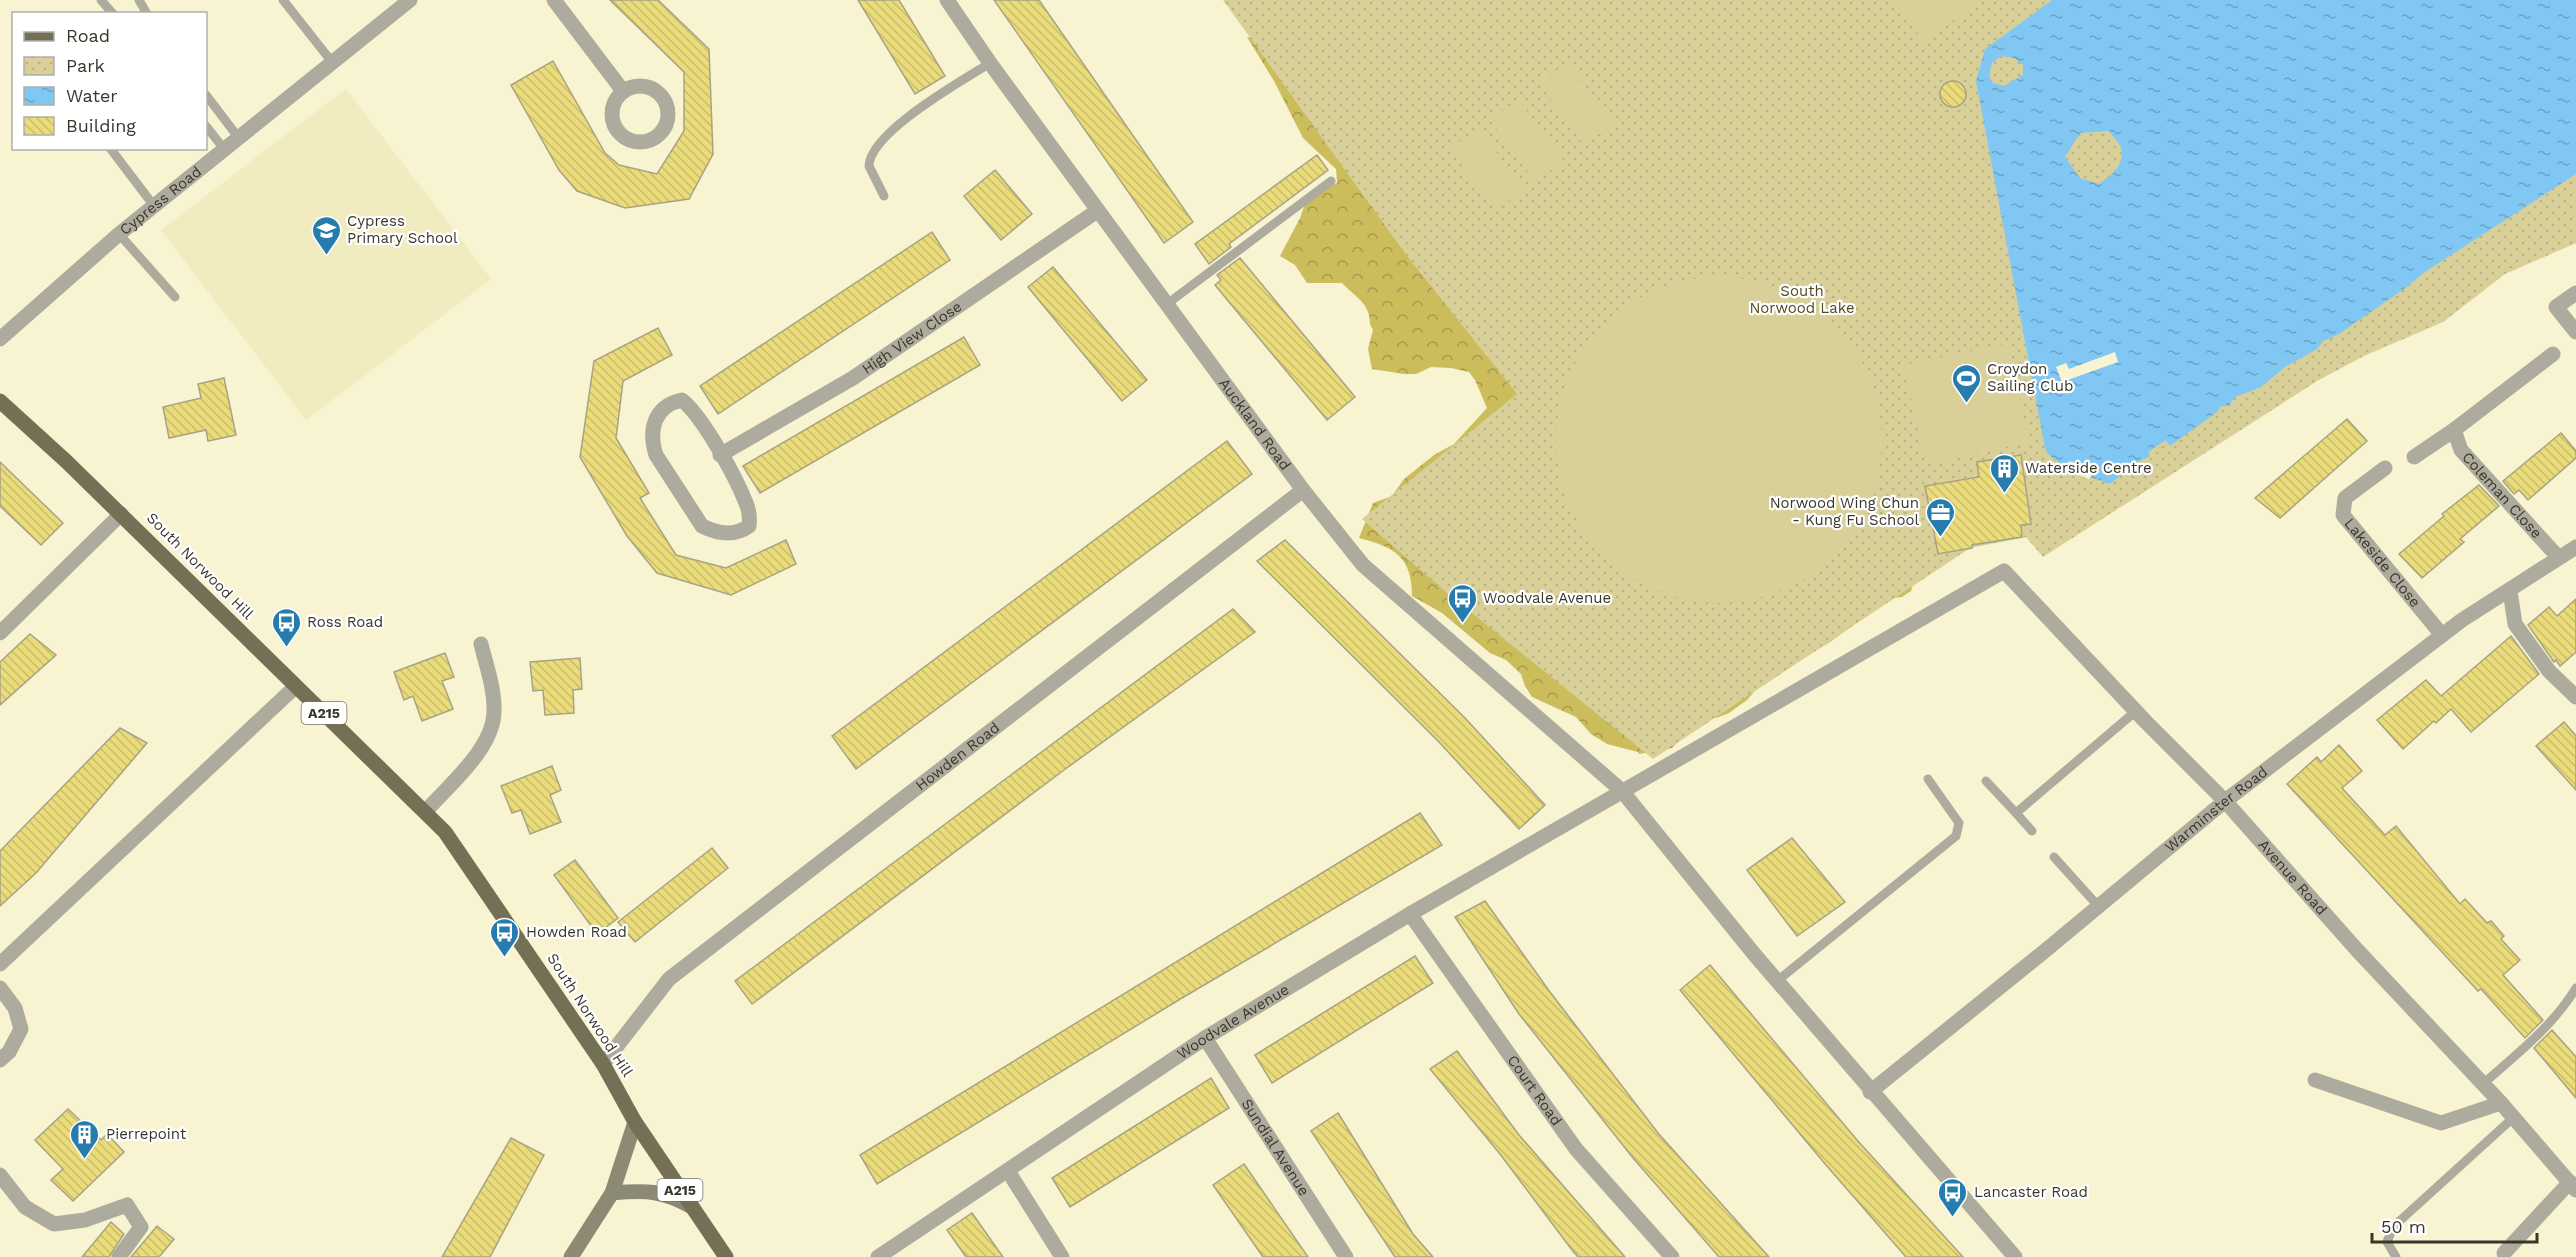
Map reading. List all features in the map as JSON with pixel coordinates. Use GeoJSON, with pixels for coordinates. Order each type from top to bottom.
{"type":"FeatureCollection","features":[{"type":"Feature","properties":{"kind":"main road","name":"South Norwood Hill"},"geometry":{"type":"LineString","coordinates":[[0,401],[120,514],[446,832],[603,1064],[635,1122],[726,1257]]}},
{"type":"Feature","properties":{"kind":"main road"},"geometry":{"type":"LineString","coordinates":[[571,1257],[612,1193],[635,1122]]}},
{"type":"Feature","properties":{"kind":"main road"},"geometry":{"type":"LineString","coordinates":[[612,1193],[638,1191],[671,1195],[692,1207]]}},
{"type":"Feature","properties":{"kind":"street","name":"Cypress Road"},"geometry":{"type":"LineString","coordinates":[[0,339],[119,234],[410,0]]}},
{"type":"Feature","properties":{"kind":"street"},"geometry":{"type":"LineString","coordinates":[[554,0],[623,91]]}},
{"type":"Feature","properties":{"kind":"street","name":"Auckland Road"},"geometry":{"type":"LineString","coordinates":[[947,0],[1097,211],[1303,490],[1363,565],[1622,791]]}},
{"type":"Feature","properties":{"kind":"street","name":"High View Close"},"geometry":{"type":"LineString","coordinates":[[720,455],[853,378],[1097,211]]}},
{"type":"Feature","properties":{"kind":"street"},"geometry":{"type":"LineString","coordinates":[[2576,293],[2556,307],[2576,332]]}},
{"type":"Feature","properties":{"kind":"street"},"geometry":{"type":"LineString","coordinates":[[2414,456],[2454,430],[2553,354]]}},
{"type":"Feature","properties":{"kind":"street"},"geometry":{"type":"LineString","coordinates":[[682,400],[690,406],[720,455],[746,503],[750,516],[748,526],[741,531],[728,534],[702,526],[694,518],[656,455],[652,442],[660,409],[671,402],[682,400]]}},
{"type":"Feature","properties":{"kind":"street","name":"Coleman Close"},"geometry":{"type":"LineString","coordinates":[[2454,430],[2461,450],[2558,557]]}},
{"type":"Feature","properties":{"kind":"street","name":"Lakeside Close"},"geometry":{"type":"LineString","coordinates":[[2385,468],[2345,498],[2343,514],[2442,635]]}},
{"type":"Feature","properties":{"kind":"street","name":"Howden Road"},"geometry":{"type":"LineString","coordinates":[[603,1064],[669,979],[1303,490]]}},
{"type":"Feature","properties":{"kind":"street"},"geometry":{"type":"LineString","coordinates":[[0,633],[120,514]]}},
{"type":"Feature","properties":{"kind":"street","name":"Warminster Road"},"geometry":{"type":"LineString","coordinates":[[1870,1092],[2099,907],[2225,801],[2442,635],[2576,547]]}},
{"type":"Feature","properties":{"kind":"street","name":"Woodvale Avenue"},"geometry":{"type":"LineString","coordinates":[[878,1257],[1205,1038],[1410,914],[2004,571]]}},
{"type":"Feature","properties":{"kind":"street","name":"Avenue Road"},"geometry":{"type":"LineString","coordinates":[[2004,571],[2136,711],[2225,801],[2356,950],[2514,1117],[2573,1186]]}},
{"type":"Feature","properties":{"kind":"street"},"geometry":{"type":"LineString","coordinates":[[2510,591],[2515,624],[2549,671],[2576,697]]}},
{"type":"Feature","properties":{"kind":"street"},"geometry":{"type":"LineString","coordinates":[[425,812],[481,749],[493,726],[492,692],[481,644]]}},
{"type":"Feature","properties":{"kind":"street"},"geometry":{"type":"LineString","coordinates":[[0,964],[295,687]]}},
{"type":"Feature","properties":{"kind":"street"},"geometry":{"type":"LineString","coordinates":[[1622,791],[1870,1092],[2014,1257]]}},
{"type":"Feature","properties":{"kind":"street","name":"Court Road"},"geometry":{"type":"LineString","coordinates":[[1410,914],[1576,1149],[1672,1257]]}},
{"type":"Feature","properties":{"kind":"street"},"geometry":{"type":"LineString","coordinates":[[0,988],[15,1008],[21,1029],[9,1052],[0,1060]]}},
{"type":"Feature","properties":{"kind":"street","name":"Sundial Avenue"},"geometry":{"type":"LineString","coordinates":[[1205,1038],[1346,1257]]}},
{"type":"Feature","properties":{"kind":"street"},"geometry":{"type":"LineString","coordinates":[[2315,1080],[2441,1123],[2501,1103]]}},
{"type":"Feature","properties":{"kind":"street"},"geometry":{"type":"LineString","coordinates":[[1008,1171],[1062,1257]]}},
{"type":"Feature","properties":{"kind":"street"},"geometry":{"type":"LineString","coordinates":[[0,1175],[25,1207],[54,1224],[85,1220],[127,1204],[141,1227],[119,1257]]}},
{"type":"Feature","properties":{"kind":"street"},"geometry":{"type":"LineString","coordinates":[[2504,1253],[2573,1186]]}},
{"type":"Feature","properties":{"kind":"lane"},"geometry":{"type":"LineString","coordinates":[[102,0],[111,12]]}},
{"type":"Feature","properties":{"kind":"lane"},"geometry":{"type":"LineString","coordinates":[[283,0],[332,62]]}},
{"type":"Feature","properties":{"kind":"lane"},"geometry":{"type":"LineString","coordinates":[[884,196],[869,166],[877,146],[899,124],[990,63]]}},
{"type":"Feature","properties":{"kind":"lane"},"geometry":{"type":"LineString","coordinates":[[207,96],[238,136]]}},
{"type":"Feature","properties":{"kind":"lane"},"geometry":{"type":"LineString","coordinates":[[207,127],[224,149]]}},
{"type":"Feature","properties":{"kind":"lane"},"geometry":{"type":"LineString","coordinates":[[112,150],[154,206]]}},
{"type":"Feature","properties":{"kind":"lane"},"geometry":{"type":"LineString","coordinates":[[1167,304],[1331,181]]}},
{"type":"Feature","properties":{"kind":"lane"},"geometry":{"type":"LineString","coordinates":[[119,234],[175,297]]}},
{"type":"Feature","properties":{"kind":"lane"},"geometry":{"type":"LineString","coordinates":[[2016,813],[2136,711]]}},
{"type":"Feature","properties":{"kind":"lane"},"geometry":{"type":"LineString","coordinates":[[1777,981],[1956,836],[1959,823],[1928,779]]}},
{"type":"Feature","properties":{"kind":"lane"},"geometry":{"type":"LineString","coordinates":[[1986,781],[2032,831]]}},
{"type":"Feature","properties":{"kind":"lane"},"geometry":{"type":"LineString","coordinates":[[2054,857],[2099,907]]}},
{"type":"Feature","properties":{"kind":"lane"},"geometry":{"type":"LineString","coordinates":[[2483,1084],[2528,1045],[2561,1012],[2576,988]]}},
{"type":"Feature","properties":{"kind":"lane"},"geometry":{"type":"LineString","coordinates":[[2396,1257],[2387,1242],[2393,1227],[2514,1117]]}},
{"type":"Feature","properties":{"kind":"shaded area","name":"Cypress Primary School"},"geometry":{"type":"Polygon","coordinates":[[[346,89],[491,279],[306,420],[161,230],[346,89]]]}},
{"type":"Feature","properties":{"kind":"green space","name":"South Norwood Lake"},"geometry":{"type":"Polygon","coordinates":[[[1223,0],[2576,0],[2576,243],[2505,274],[2443,322],[2364,356],[2317,381],[2043,557],[2026,537],[1970,548],[1653,759],[1447,593],[1362,519],[1517,394],[1407,256],[1223,0]]]}},
{"type":"Feature","properties":{"kind":"green space"},"geometry":{"type":"Polygon","coordinates":[[[1892,0],[1981,0],[1924,42],[1892,0]]]}},
{"type":"Feature","properties":{"kind":"green space"},"geometry":{"type":"Polygon","coordinates":[[[1247,37],[1259,39],[1914,582],[1911,591],[1902,597],[1891,598],[1830,642],[1760,685],[1747,700],[1729,713],[1716,718],[1701,718],[1672,748],[1639,754],[1607,744],[1591,734],[1576,717],[1532,697],[1521,674],[1506,660],[1490,653],[1442,613],[1412,596],[1409,571],[1399,555],[1382,545],[1359,538],[1373,503],[1392,496],[1404,479],[1434,455],[1454,444],[1487,408],[1469,372],[1431,367],[1416,374],[1404,374],[1372,369],[1368,349],[1373,330],[1363,304],[1342,283],[1307,283],[1295,265],[1280,256],[1300,218],[1309,193],[1337,183],[1336,169],[1303,138],[1274,81],[1247,37]]]}},
{"type":"Feature","properties":{"kind":"green space"},"geometry":{"type":"Polygon","coordinates":[[[1568,62],[1613,124],[1584,145],[1539,83],[1568,62]]]}},
{"type":"Feature","properties":{"kind":"green space"},"geometry":{"type":"Polygon","coordinates":[[[1518,99],[1564,161],[1535,182],[1490,120],[1518,99]]]}},
{"type":"Feature","properties":{"kind":"green space"},"geometry":{"type":"Polygon","coordinates":[[[1479,128],[1524,190],[1496,211],[1450,149],[1479,128]]]}},
{"type":"Feature","properties":{"kind":"green space"},"geometry":{"type":"Polygon","coordinates":[[[1719,277],[1751,280],[1781,290],[1809,305],[1834,325],[1854,350],[1869,378],[1879,408],[1882,440],[1879,472],[1869,502],[1854,530],[1834,555],[1809,575],[1781,590],[1751,600],[1719,603],[1687,600],[1657,590],[1629,575],[1604,555],[1584,530],[1569,502],[1559,472],[1556,440],[1559,408],[1569,378],[1584,350],[1604,325],[1629,305],[1657,290],[1687,280],[1719,277]]]}},
{"type":"Feature","properties":{"kind":"green space","name":"Croydon Sailing Club"},"geometry":{"type":"Polygon","coordinates":[[[2009,343],[2028,442],[1926,465],[1903,365],[2009,343]]]}},
{"type":"Feature","properties":{"kind":"water"},"geometry":{"type":"Polygon","coordinates":[[[2052,0],[2576,0],[2576,174],[2425,272],[2339,334],[2323,341],[2317,349],[2285,367],[2261,387],[2235,397],[2229,405],[2220,407],[2217,412],[2170,446],[2166,440],[2148,452],[2150,456],[2134,464],[2110,484],[2064,465],[2049,454],[2045,448],[1976,81],[1985,49],[2052,0]],[[2001,56],[1992,63],[1989,76],[1993,83],[2004,86],[2023,75],[2023,65],[2014,58],[2001,56]],[[2109,131],[2080,133],[2065,157],[2080,178],[2099,184],[2119,165],[2121,148],[2109,131]]]}},
{"type":"Feature","properties":{"kind":"pier"},"geometry":{"type":"Polygon","coordinates":[[[2115,352],[2118,362],[2062,382],[2056,367],[2066,363],[2069,369],[2115,352]]]}},
{"type":"Feature","properties":{"kind":"pier"},"geometry":{"type":"Polygon","coordinates":[[[2069,461],[2095,470],[2089,479],[2067,470],[2069,461]]]}},
{"type":"Feature","properties":{"kind":"building"},"geometry":{"type":"Polygon","coordinates":[[[610,0],[658,0],[709,49],[713,154],[689,199],[625,208],[577,191],[559,170],[511,85],[553,61],[605,153],[619,165],[657,174],[684,131],[684,72],[610,0]]]}},
{"type":"Feature","properties":{"kind":"building"},"geometry":{"type":"Polygon","coordinates":[[[858,0],[899,0],[945,76],[915,94],[858,0]]]}},
{"type":"Feature","properties":{"kind":"building"},"geometry":{"type":"Polygon","coordinates":[[[994,0],[1039,0],[1193,222],[1164,243],[994,0]]]}},
{"type":"Feature","properties":{"kind":"building"},"geometry":{"type":"Polygon","coordinates":[[[1953,81],[1963,84],[1966,94],[1963,104],[1953,107],[1943,104],[1940,94],[1943,84],[1953,81]]]}},
{"type":"Feature","properties":{"kind":"building"},"geometry":{"type":"Polygon","coordinates":[[[1317,155],[1328,170],[1229,244],[1231,247],[1209,264],[1195,244],[1317,155]]]}},
{"type":"Feature","properties":{"kind":"building"},"geometry":{"type":"Polygon","coordinates":[[[995,170],[1032,214],[1001,240],[964,196],[995,170]]]}},
{"type":"Feature","properties":{"kind":"building"},"geometry":{"type":"Polygon","coordinates":[[[932,232],[950,260],[718,414],[700,386],[932,232]]]}},
{"type":"Feature","properties":{"kind":"building"},"geometry":{"type":"Polygon","coordinates":[[[1240,258],[1355,397],[1327,420],[1215,285],[1221,280],[1217,275],[1240,258]]]}},
{"type":"Feature","properties":{"kind":"building"},"geometry":{"type":"Polygon","coordinates":[[[1053,267],[1147,380],[1122,401],[1028,287],[1053,267]]]}},
{"type":"Feature","properties":{"kind":"building"},"geometry":{"type":"Polygon","coordinates":[[[658,328],[672,355],[623,381],[616,438],[649,493],[640,498],[676,555],[726,568],[786,540],[796,564],[731,595],[657,573],[627,536],[580,457],[594,361],[658,328]]]}},
{"type":"Feature","properties":{"kind":"building"},"geometry":{"type":"Polygon","coordinates":[[[964,337],[980,365],[760,493],[743,466],[964,337]]]}},
{"type":"Feature","properties":{"kind":"building"},"geometry":{"type":"Polygon","coordinates":[[[224,378],[236,435],[208,441],[206,430],[169,438],[163,407],[201,398],[198,384],[224,378]]]}},
{"type":"Feature","properties":{"kind":"building"},"geometry":{"type":"Polygon","coordinates":[[[2347,419],[2367,441],[2280,518],[2255,498],[2347,419]]]}},
{"type":"Feature","properties":{"kind":"building"},"geometry":{"type":"Polygon","coordinates":[[[2561,433],[2576,451],[2576,458],[2528,500],[2519,490],[2514,494],[2503,481],[2561,433]]]}},
{"type":"Feature","properties":{"kind":"building"},"geometry":{"type":"Polygon","coordinates":[[[1227,441],[1252,474],[856,769],[832,736],[1227,441]]]}},
{"type":"Feature","properties":{"kind":"building"},"geometry":{"type":"Polygon","coordinates":[[[2021,455],[2031,524],[2021,525],[2022,537],[1972,545],[1972,548],[1938,554],[1925,486],[1979,477],[1977,462],[2021,455]]]}},
{"type":"Feature","properties":{"kind":"building"},"geometry":{"type":"Polygon","coordinates":[[[0,462],[63,523],[41,545],[0,506],[0,462]]]}},
{"type":"Feature","properties":{"kind":"building"},"geometry":{"type":"Polygon","coordinates":[[[2479,485],[2499,506],[2460,539],[2464,542],[2422,578],[2399,554],[2444,516],[2442,514],[2479,485]]]}},
{"type":"Feature","properties":{"kind":"building"},"geometry":{"type":"Polygon","coordinates":[[[1285,540],[1465,718],[1545,805],[1519,829],[1439,742],[1257,561],[1285,540]]]}},
{"type":"Feature","properties":{"kind":"building"},"geometry":{"type":"Polygon","coordinates":[[[2576,599],[2576,652],[2560,666],[2556,660],[2554,662],[2528,625],[2549,607],[2557,616],[2576,599]]]}},
{"type":"Feature","properties":{"kind":"building"},"geometry":{"type":"Polygon","coordinates":[[[1233,609],[1255,632],[1064,770],[752,1004],[735,981],[1233,609]]]}},
{"type":"Feature","properties":{"kind":"building"},"geometry":{"type":"Polygon","coordinates":[[[30,634],[56,655],[0,705],[0,662],[30,634]]]}},
{"type":"Feature","properties":{"kind":"building"},"geometry":{"type":"Polygon","coordinates":[[[2511,636],[2539,674],[2471,732],[2451,709],[2403,749],[2377,720],[2426,680],[2441,696],[2511,636]]]}},
{"type":"Feature","properties":{"kind":"building"},"geometry":{"type":"Polygon","coordinates":[[[445,653],[454,677],[442,681],[453,709],[422,721],[413,696],[404,700],[394,672],[445,653]]]}},
{"type":"Feature","properties":{"kind":"building"},"geometry":{"type":"Polygon","coordinates":[[[580,658],[582,689],[573,690],[574,713],[545,715],[543,690],[533,691],[530,662],[580,658]]]}},
{"type":"Feature","properties":{"kind":"building"},"geometry":{"type":"Polygon","coordinates":[[[2564,722],[2576,736],[2576,790],[2536,746],[2564,722]]]}},
{"type":"Feature","properties":{"kind":"building"},"geometry":{"type":"Polygon","coordinates":[[[120,728],[147,743],[36,873],[0,906],[0,851],[120,728]]]}},
{"type":"Feature","properties":{"kind":"building"},"geometry":{"type":"Polygon","coordinates":[[[2339,745],[2362,771],[2342,788],[2385,835],[2396,826],[2460,904],[2465,899],[2487,923],[2491,921],[2504,936],[2501,939],[2520,960],[2503,975],[2543,1020],[2525,1038],[2481,989],[2478,991],[2287,784],[2317,757],[2321,762],[2339,745]]]}},
{"type":"Feature","properties":{"kind":"building"},"geometry":{"type":"Polygon","coordinates":[[[552,766],[561,790],[550,795],[561,822],[530,834],[521,810],[512,813],[501,786],[552,766]]]}},
{"type":"Feature","properties":{"kind":"building"},"geometry":{"type":"Polygon","coordinates":[[[1420,813],[1442,845],[1182,998],[877,1184],[860,1155],[1420,813]]]}},
{"type":"Feature","properties":{"kind":"building"},"geometry":{"type":"Polygon","coordinates":[[[1792,838],[1845,902],[1797,936],[1747,870],[1792,838]]]}},
{"type":"Feature","properties":{"kind":"building"},"geometry":{"type":"Polygon","coordinates":[[[712,848],[728,868],[635,942],[618,922],[712,848]]]}},
{"type":"Feature","properties":{"kind":"building"},"geometry":{"type":"Polygon","coordinates":[[[575,860],[618,918],[597,934],[554,875],[575,860]]]}},
{"type":"Feature","properties":{"kind":"building"},"geometry":{"type":"Polygon","coordinates":[[[1485,901],[1550,992],[1658,1133],[1769,1257],[1719,1257],[1633,1158],[1519,1014],[1455,917],[1485,901]]]}},
{"type":"Feature","properties":{"kind":"building"},"geometry":{"type":"Polygon","coordinates":[[[1415,956],[1433,983],[1272,1083],[1255,1055],[1415,956]]]}},
{"type":"Feature","properties":{"kind":"building"},"geometry":{"type":"Polygon","coordinates":[[[1710,965],[1857,1140],[1963,1257],[1906,1257],[1826,1165],[1680,990],[1710,965]]]}},
{"type":"Feature","properties":{"kind":"building"},"geometry":{"type":"Polygon","coordinates":[[[2552,1030],[2576,1057],[2576,1098],[2534,1048],[2552,1030]]]}},
{"type":"Feature","properties":{"kind":"building"},"geometry":{"type":"Polygon","coordinates":[[[1457,1051],[1519,1135],[1625,1257],[1578,1257],[1572,1250],[1500,1154],[1430,1069],[1457,1051]]]}},
{"type":"Feature","properties":{"kind":"building"},"geometry":{"type":"Polygon","coordinates":[[[1211,1078],[1229,1108],[1070,1207],[1052,1178],[1211,1078]]]}},
{"type":"Feature","properties":{"kind":"building","name":"Pierrepoint"},"geometry":{"type":"Polygon","coordinates":[[[68,1109],[101,1140],[107,1134],[124,1152],[73,1201],[51,1180],[63,1169],[35,1140],[68,1109]]]}},
{"type":"Feature","properties":{"kind":"building"},"geometry":{"type":"Polygon","coordinates":[[[1338,1113],[1413,1234],[1433,1257],[1395,1257],[1311,1131],[1338,1113]]]}},
{"type":"Feature","properties":{"kind":"building"},"geometry":{"type":"Polygon","coordinates":[[[511,1138],[544,1155],[490,1257],[442,1257],[511,1138]]]}},
{"type":"Feature","properties":{"kind":"building"},"geometry":{"type":"Polygon","coordinates":[[[1244,1164],[1308,1257],[1263,1257],[1213,1185],[1244,1164]]]}},
{"type":"Feature","properties":{"kind":"building"},"geometry":{"type":"Polygon","coordinates":[[[972,1213],[1003,1257],[966,1257],[947,1230],[972,1213]]]}},
{"type":"Feature","properties":{"kind":"building"},"geometry":{"type":"Polygon","coordinates":[[[111,1222],[124,1234],[109,1257],[82,1257],[111,1222]]]}},
{"type":"Feature","properties":{"kind":"building"},"geometry":{"type":"Polygon","coordinates":[[[157,1226],[174,1239],[159,1257],[131,1257],[157,1226]]]}},
{"type":"Feature","properties":{"kind":"place","name":"Cypress Primary School"},"geometry":{"type":"Point","coordinates":[326,256]}},
{"type":"Feature","properties":{"kind":"place","name":"Croydon Sailing Club"},"geometry":{"type":"Point","coordinates":[1966,404]}},
{"type":"Feature","properties":{"kind":"place","name":"Waterside Centre"},"geometry":{"type":"Point","coordinates":[2004,494]}},
{"type":"Feature","properties":{"kind":"place","name":"Norwood Wing Chun - Kung Fu School"},"geometry":{"type":"Point","coordinates":[1940,538]}},
{"type":"Feature","properties":{"kind":"place","name":"Woodvale Avenue"},"geometry":{"type":"Point","coordinates":[1462,624]}},
{"type":"Feature","properties":{"kind":"place","name":"Ross Road"},"geometry":{"type":"Point","coordinates":[286,648]}},
{"type":"Feature","properties":{"kind":"place","name":"Howden Road"},"geometry":{"type":"Point","coordinates":[505,958]}},
{"type":"Feature","properties":{"kind":"place","name":"Pierrepoint"},"geometry":{"type":"Point","coordinates":[85,1160]}},
{"type":"Feature","properties":{"kind":"place","name":"Lancaster Road"},"geometry":{"type":"Point","coordinates":[1953,1218]}}]}
